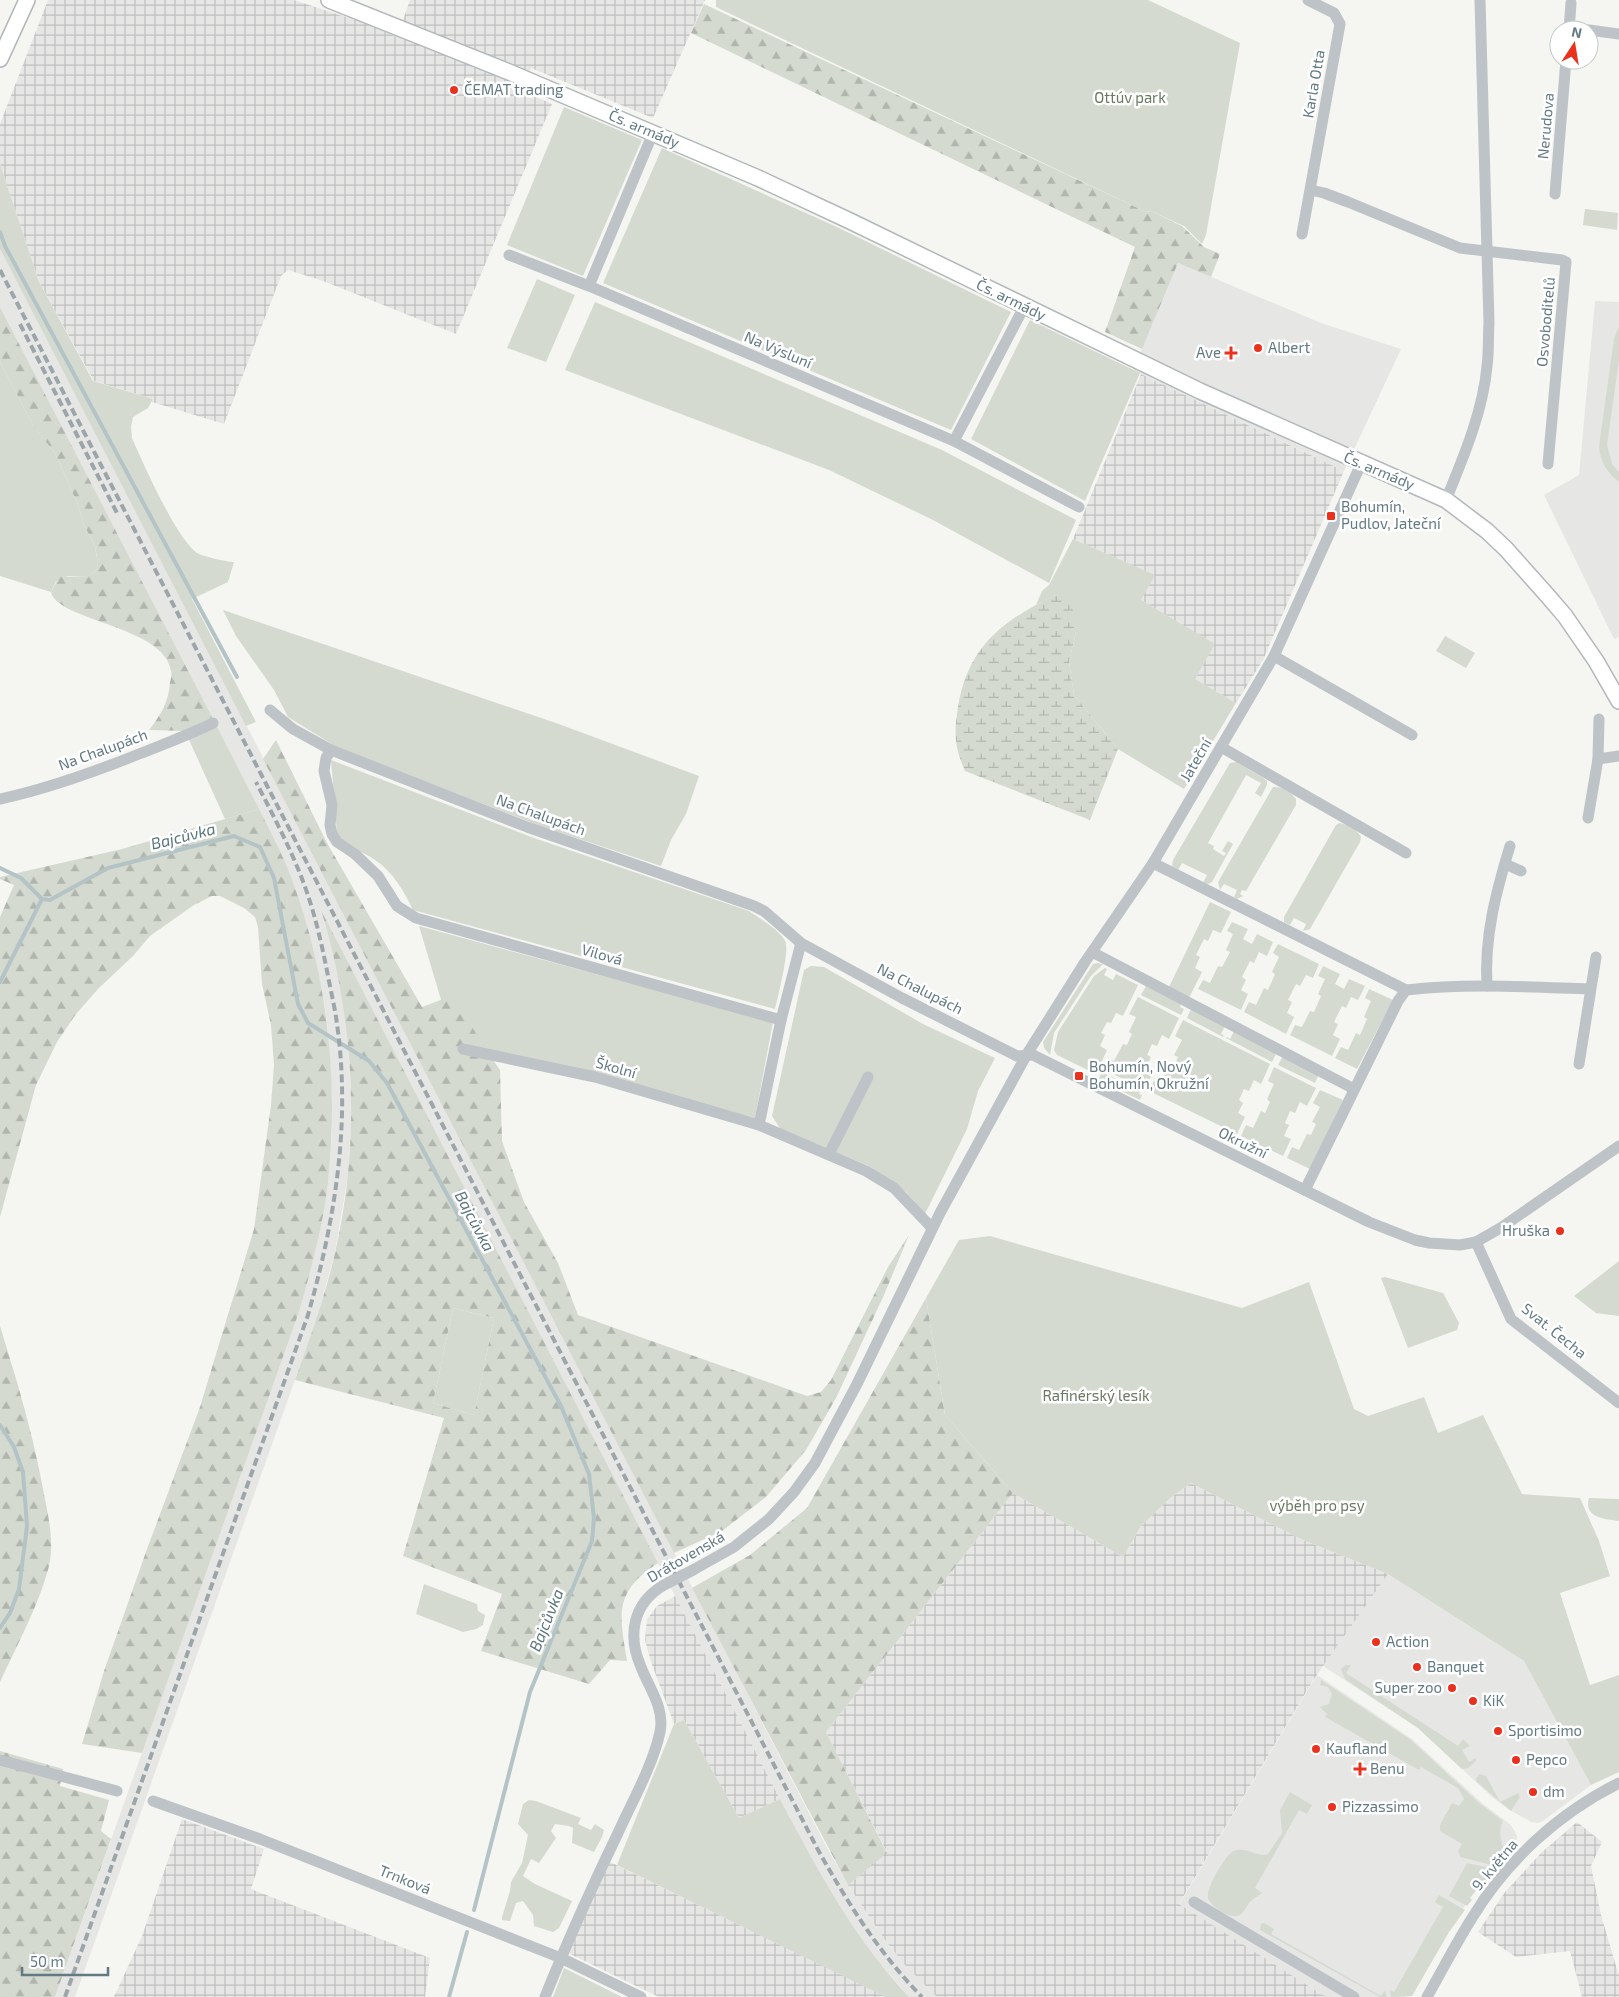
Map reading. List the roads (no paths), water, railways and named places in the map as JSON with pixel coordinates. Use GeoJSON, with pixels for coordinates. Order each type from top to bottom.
{"type":"FeatureCollection","features":[{"type":"Feature","properties":{"kind":"main road"},"geometry":{"type":"LineString","coordinates":[[0,59],[26,0]]}},
{"type":"Feature","properties":{"kind":"main road","name":"Čs. armády"},"geometry":{"type":"LineString","coordinates":[[330,0],[653,133],[834,213],[1200,391],[1361,464],[1446,500],[1506,549],[1547,594],[1565,616],[1596,661],[1619,700]]}},
{"type":"Feature","properties":{"kind":"street","name":"Karla Otta"},"geometry":{"type":"LineString","coordinates":[[1302,234],[1340,24],[1334,13],[1308,0]]}},
{"type":"Feature","properties":{"kind":"street"},"geometry":{"type":"LineString","coordinates":[[1446,500],[1463,458],[1479,406],[1487,368],[1489,324],[1480,0]]}},
{"type":"Feature","properties":{"kind":"street"},"geometry":{"type":"LineString","coordinates":[[1570,20],[1572,3]]}},
{"type":"Feature","properties":{"kind":"street"},"geometry":{"type":"LineString","coordinates":[[1599,31],[1619,34]]}},
{"type":"Feature","properties":{"kind":"street","name":"Nerudova"},"geometry":{"type":"LineString","coordinates":[[1555,194],[1565,70]]}},
{"type":"Feature","properties":{"kind":"street"},"geometry":{"type":"LineString","coordinates":[[589,286],[653,133]]}},
{"type":"Feature","properties":{"kind":"street"},"geometry":{"type":"LineString","coordinates":[[1311,190],[1348,202],[1460,248],[1487,252]]}},
{"type":"Feature","properties":{"kind":"street","name":"Osvoboditelů"},"geometry":{"type":"LineString","coordinates":[[1487,252],[1566,262],[1548,464]]}},
{"type":"Feature","properties":{"kind":"street","name":"Na Výsluní"},"geometry":{"type":"LineString","coordinates":[[509,255],[589,286],[954,441],[1079,507]]}},
{"type":"Feature","properties":{"kind":"street"},"geometry":{"type":"LineString","coordinates":[[954,441],[1024,307]]}},
{"type":"Feature","properties":{"kind":"street","name":"Jateční"},"geometry":{"type":"LineString","coordinates":[[1027,1054],[1092,952],[1153,863],[1274,656],[1361,464]]}},
{"type":"Feature","properties":{"kind":"street"},"geometry":{"type":"LineString","coordinates":[[1274,656],[1412,735]]}},
{"type":"Feature","properties":{"kind":"street","name":"Na Chalupách"},"geometry":{"type":"LineString","coordinates":[[270,710],[293,729],[331,750],[527,827],[754,906],[764,911],[801,943],[902,998],[1017,1056],[1027,1054]]}},
{"type":"Feature","properties":{"kind":"street"},"geometry":{"type":"LineString","coordinates":[[1588,818],[1598,759],[1599,719]]}},
{"type":"Feature","properties":{"kind":"street","name":"Na Chalupách"},"geometry":{"type":"LineString","coordinates":[[0,799],[106,767],[193,733],[213,722]]}},
{"type":"Feature","properties":{"kind":"street"},"geometry":{"type":"LineString","coordinates":[[1221,747],[1406,853]]}},
{"type":"Feature","properties":{"kind":"street","name":"Vilová"},"geometry":{"type":"LineString","coordinates":[[331,750],[326,758],[324,771],[332,805],[330,826],[332,834],[337,842],[355,854],[378,876],[398,906],[416,918],[780,1020]]}},
{"type":"Feature","properties":{"kind":"street"},"geometry":{"type":"LineString","coordinates":[[1598,759],[1619,756]]}},
{"type":"Feature","properties":{"kind":"street"},"geometry":{"type":"LineString","coordinates":[[1487,986],[1486,958],[1490,920],[1510,846]]}},
{"type":"Feature","properties":{"kind":"street"},"geometry":{"type":"LineString","coordinates":[[1153,863],[1406,990],[1428,987],[1487,986],[1590,989]]}},
{"type":"Feature","properties":{"kind":"street"},"geometry":{"type":"LineString","coordinates":[[1505,864],[1521,871]]}},
{"type":"Feature","properties":{"kind":"street"},"geometry":{"type":"LineString","coordinates":[[759,1125],[780,1020],[801,943]]}},
{"type":"Feature","properties":{"kind":"street"},"geometry":{"type":"LineString","coordinates":[[1092,952],[1354,1089]]}},
{"type":"Feature","properties":{"kind":"street"},"geometry":{"type":"LineString","coordinates":[[1579,1064],[1596,957]]}},
{"type":"Feature","properties":{"kind":"street"},"geometry":{"type":"LineString","coordinates":[[1305,1190],[1398,1001],[1406,990]]}},
{"type":"Feature","properties":{"kind":"street","name":"Školní"},"geometry":{"type":"LineString","coordinates":[[463,1048],[596,1077],[759,1125],[866,1170],[894,1188],[932,1228]]}},
{"type":"Feature","properties":{"kind":"street"},"geometry":{"type":"LineString","coordinates":[[932,1228],[1027,1054]]}},
{"type":"Feature","properties":{"kind":"street","name":"Okružní"},"geometry":{"type":"LineString","coordinates":[[1027,1054],[1369,1222],[1415,1240],[1444,1245],[1476,1242],[1502,1228],[1619,1146]]}},
{"type":"Feature","properties":{"kind":"street"},"geometry":{"type":"LineString","coordinates":[[829,1154],[868,1077]]}},
{"type":"Feature","properties":{"kind":"street","name":"Drátovenská"},"geometry":{"type":"LineString","coordinates":[[545,1997],[636,1795],[658,1741],[662,1725],[659,1707],[636,1653],[634,1628],[643,1603],[648,1596],[664,1585],[720,1556],[751,1534],[783,1505],[805,1478],[828,1440],[853,1392],[932,1228]]}},
{"type":"Feature","properties":{"kind":"street","name":"Svat. Čecha"},"geometry":{"type":"LineString","coordinates":[[1476,1242],[1511,1319],[1619,1403]]}},
{"type":"Feature","properties":{"kind":"street"},"geometry":{"type":"LineString","coordinates":[[0,1760],[117,1791]]}},
{"type":"Feature","properties":{"kind":"street","name":"9. května"},"geometry":{"type":"LineString","coordinates":[[1427,1997],[1472,1918],[1506,1871],[1542,1835],[1568,1814],[1619,1783]]}},
{"type":"Feature","properties":{"kind":"street","name":"Trnková"},"geometry":{"type":"LineString","coordinates":[[153,1801],[260,1839],[561,1958],[641,1997]]}},
{"type":"Feature","properties":{"kind":"street"},"geometry":{"type":"LineString","coordinates":[[1194,1902],[1354,1997]]}},
{"type":"Feature","properties":{"kind":"waterway"},"geometry":{"type":"LineString","coordinates":[[0,232],[5,246],[237,677]]}},
{"type":"Feature","properties":{"kind":"waterway","name":"Bajcůvka"},"geometry":{"type":"LineString","coordinates":[[0,868],[21,878],[42,899],[50,900],[108,868],[234,836],[260,847],[274,878],[298,1004],[308,1023],[369,1061],[387,1083],[561,1406],[589,1474],[594,1518],[592,1541],[530,1692],[474,1910]]}},
{"type":"Feature","properties":{"kind":"waterway"},"geometry":{"type":"LineString","coordinates":[[0,982],[42,899]]}},
{"type":"Feature","properties":{"kind":"waterway"},"geometry":{"type":"LineString","coordinates":[[0,1425],[14,1447],[23,1472],[27,1526],[19,1589],[10,1613],[0,1628]]}},
{"type":"Feature","properties":{"kind":"waterway","name":"Bajcůvka"},"geometry":{"type":"LineString","coordinates":[[449,1997],[467,1932]]}},
{"type":"Feature","properties":{"kind":"railway"},"geometry":{"type":"LineString","coordinates":[[0,270],[817,1848],[840,1888],[878,1945],[922,1997]]}},
{"type":"Feature","properties":{"kind":"railway"},"geometry":{"type":"LineString","coordinates":[[20,324],[117,513]]}},
{"type":"Feature","properties":{"kind":"railway"},"geometry":{"type":"LineString","coordinates":[[65,1997],[308,1315],[318,1279],[333,1207],[341,1135],[342,1098],[341,1061],[335,1012],[321,941],[308,895],[288,845],[256,782]]}},
{"type":"Feature","properties":{"kind":"place","name":"ČEMAT trading"},"geometry":{"type":"Point","coordinates":[454,90]}},
{"type":"Feature","properties":{"kind":"place","name":"Albert"},"geometry":{"type":"Point","coordinates":[1258,348]}},
{"type":"Feature","properties":{"kind":"place","name":"Ave"},"geometry":{"type":"Point","coordinates":[1231,353]}},
{"type":"Feature","properties":{"kind":"place","name":"Bohumín, Pudlov, Jateční"},"geometry":{"type":"Point","coordinates":[1331,516]}},
{"type":"Feature","properties":{"kind":"place","name":"Bohumín, Nový Bohumín, Okružní"},"geometry":{"type":"Point","coordinates":[1079,1076]}},
{"type":"Feature","properties":{"kind":"place","name":"Hruška"},"geometry":{"type":"Point","coordinates":[1560,1231]}},
{"type":"Feature","properties":{"kind":"place","name":"Action"},"geometry":{"type":"Point","coordinates":[1376,1642]}},
{"type":"Feature","properties":{"kind":"place","name":"Banquet"},"geometry":{"type":"Point","coordinates":[1417,1667]}},
{"type":"Feature","properties":{"kind":"place","name":"Super zoo"},"geometry":{"type":"Point","coordinates":[1452,1688]}},
{"type":"Feature","properties":{"kind":"place","name":"KiK"},"geometry":{"type":"Point","coordinates":[1473,1701]}},
{"type":"Feature","properties":{"kind":"place","name":"Sportisimo"},"geometry":{"type":"Point","coordinates":[1498,1731]}},
{"type":"Feature","properties":{"kind":"place","name":"Kaufland"},"geometry":{"type":"Point","coordinates":[1316,1749]}},
{"type":"Feature","properties":{"kind":"place","name":"Pepco"},"geometry":{"type":"Point","coordinates":[1516,1760]}},
{"type":"Feature","properties":{"kind":"place","name":"Benu"},"geometry":{"type":"Point","coordinates":[1360,1769]}},
{"type":"Feature","properties":{"kind":"place","name":"dm"},"geometry":{"type":"Point","coordinates":[1533,1792]}},
{"type":"Feature","properties":{"kind":"place","name":"Pizzassimo"},"geometry":{"type":"Point","coordinates":[1332,1807]}},
{"type":"Feature","properties":{"kind":"park label","name":"Ottúv park"},"geometry":{"type":"Point","coordinates":[1130,98]}},
{"type":"Feature","properties":{"kind":"park label","name":"Rafinérský lesík"},"geometry":{"type":"Point","coordinates":[1096,1396]}},
{"type":"Feature","properties":{"kind":"park label","name":"výběh pro psy"},"geometry":{"type":"Point","coordinates":[1317,1506]}}]}
